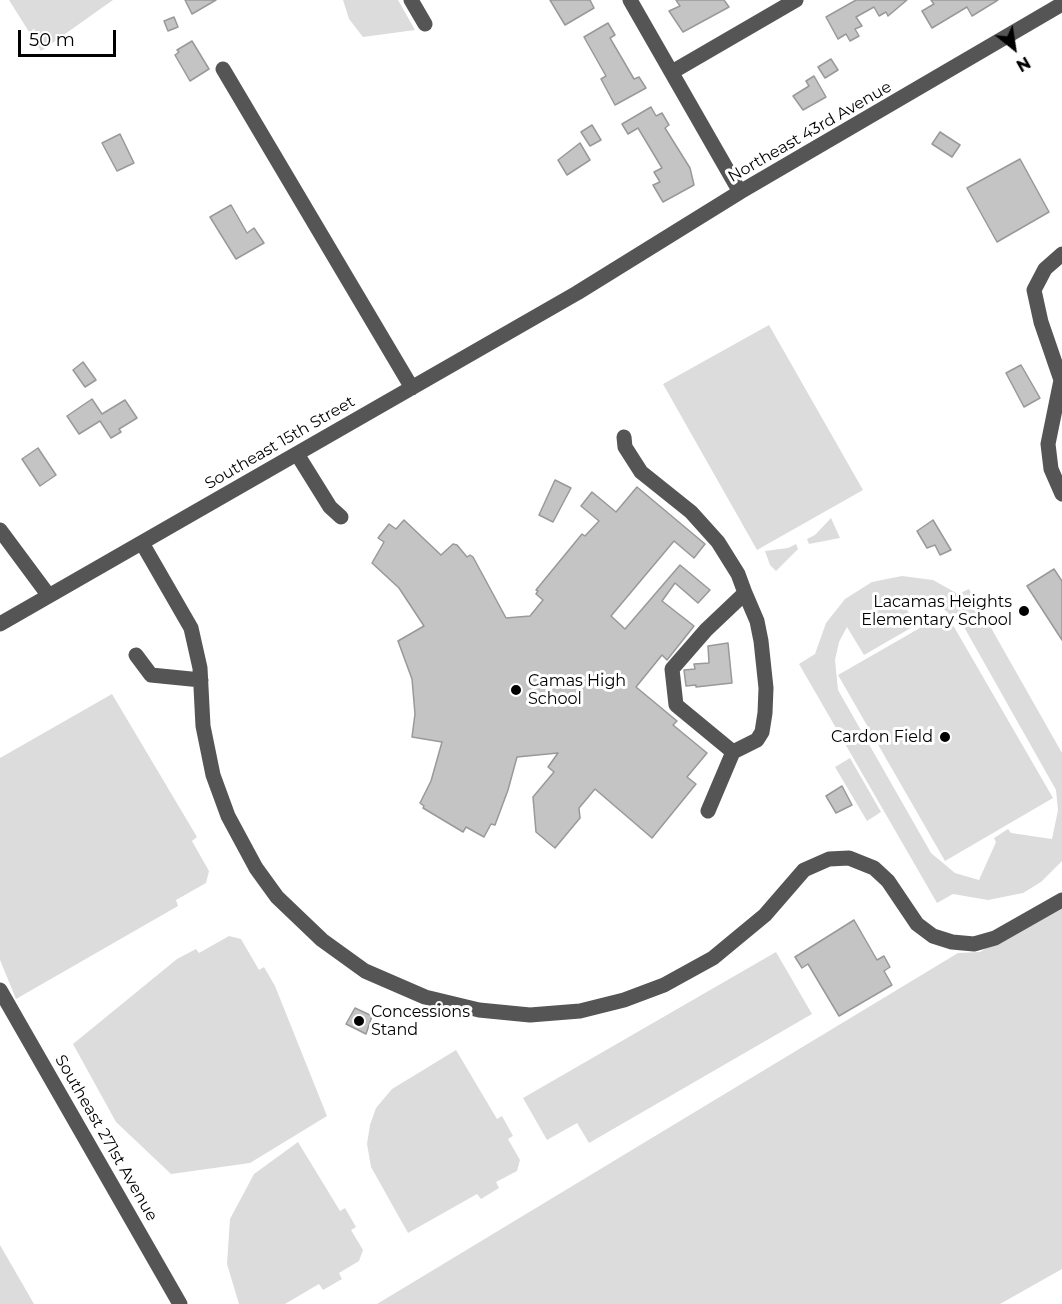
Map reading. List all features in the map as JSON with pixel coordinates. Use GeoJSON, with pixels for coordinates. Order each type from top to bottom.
{"type":"FeatureCollection","features":[{"type":"Feature","properties":{"kind":"street"},"geometry":{"type":"LineString","coordinates":[[411,0],[424,24]]}},
{"type":"Feature","properties":{"kind":"street"},"geometry":{"type":"LineString","coordinates":[[630,0],[741,192]]}},
{"type":"Feature","properties":{"kind":"street"},"geometry":{"type":"LineString","coordinates":[[672,72],[796,0]]}},
{"type":"Feature","properties":{"kind":"street","name":"Northeast 43rd Avenue"},"geometry":{"type":"LineString","coordinates":[[577,293],[741,192],[1062,4]]}},
{"type":"Feature","properties":{"kind":"street"},"geometry":{"type":"LineString","coordinates":[[223,69],[412,388]]}},
{"type":"Feature","properties":{"kind":"street"},"geometry":{"type":"LineString","coordinates":[[1062,254],[1046,269],[1034,290],[1041,322],[1060,380],[1048,444],[1050,468],[1062,494]]}},
{"type":"Feature","properties":{"kind":"street","name":"Southeast 15th Street"},"geometry":{"type":"LineString","coordinates":[[0,624],[577,293]]}},
{"type":"Feature","properties":{"kind":"street"},"geometry":{"type":"LineString","coordinates":[[624,437],[625,447],[641,472],[691,512],[718,542],[738,574],[757,621],[766,688],[762,732],[757,740],[733,752],[708,811]]}},
{"type":"Feature","properties":{"kind":"street"},"geometry":{"type":"LineString","coordinates":[[297,454],[330,507],[341,517]]}},
{"type":"Feature","properties":{"kind":"street"},"geometry":{"type":"LineString","coordinates":[[0,530],[49,596]]}},
{"type":"Feature","properties":{"kind":"street"},"geometry":{"type":"LineString","coordinates":[[142,543],[191,628],[201,680],[204,733],[219,793],[248,855],[277,897],[311,931],[365,971],[425,998],[506,1014],[555,1013],[604,1006],[645,993],[682,977],[713,958],[759,921],[804,870],[829,859],[849,858],[874,868],[888,881],[916,924],[933,936],[952,942],[974,944],[995,938],[1062,900]]}},
{"type":"Feature","properties":{"kind":"street"},"geometry":{"type":"LineString","coordinates":[[733,752],[676,705],[672,669],[706,630],[745,593]]}},
{"type":"Feature","properties":{"kind":"street"},"geometry":{"type":"LineString","coordinates":[[136,655],[151,675],[201,680]]}},
{"type":"Feature","properties":{"kind":"street","name":"Southeast 271st Avenue"},"geometry":{"type":"LineString","coordinates":[[0,990],[180,1304]]}},
{"type":"Feature","properties":{"kind":"shaded area"},"geometry":{"type":"Polygon","coordinates":[[[9,0],[113,0],[41,51],[9,0]]]}},
{"type":"Feature","properties":{"kind":"shaded area"},"geometry":{"type":"Polygon","coordinates":[[[343,0],[398,0],[415,30],[363,37],[349,19],[343,0]]]}},
{"type":"Feature","properties":{"kind":"shaded area"},"geometry":{"type":"Polygon","coordinates":[[[769,325],[863,490],[757,550],[663,384],[769,325]]]}},
{"type":"Feature","properties":{"kind":"shaded area"},"geometry":{"type":"Polygon","coordinates":[[[831,518],[840,538],[809,544],[807,539],[815,535],[831,518]]]}},
{"type":"Feature","properties":{"kind":"shaded area"},"geometry":{"type":"Polygon","coordinates":[[[796,544],[798,549],[776,571],[770,565],[765,551],[788,548],[796,544]]]}},
{"type":"Feature","properties":{"kind":"shaded area"},"geometry":{"type":"Polygon","coordinates":[[[902,576],[933,580],[958,594],[969,589],[1062,753],[1062,861],[1041,882],[1023,893],[988,900],[953,894],[937,903],[799,664],[815,654],[826,623],[845,599],[872,582],[902,576]],[[899,596],[916,625],[864,655],[847,627],[839,642],[835,660],[838,690],[931,853],[955,873],[979,880],[996,842],[994,838],[1008,829],[1011,833],[1052,839],[1058,810],[1056,790],[964,627],[938,604],[920,598],[899,596]]]}},
{"type":"Feature","properties":{"kind":"shaded area","name":"Cardon Field"},"geometry":{"type":"Polygon","coordinates":[[[946,613],[1053,798],[945,861],[838,675],[946,613]]]}},
{"type":"Feature","properties":{"kind":"shaded area"},"geometry":{"type":"Polygon","coordinates":[[[112,694],[197,837],[192,841],[209,871],[206,883],[176,900],[178,906],[16,999],[0,960],[0,758],[112,694]]]}},
{"type":"Feature","properties":{"kind":"shaded area"},"geometry":{"type":"Polygon","coordinates":[[[850,758],[881,812],[867,821],[835,767],[850,758]]]}},
{"type":"Feature","properties":{"kind":"shaded area"},"geometry":{"type":"Polygon","coordinates":[[[1062,903],[1062,1269],[1000,1304],[377,1304],[958,953],[980,952],[1062,903]]]}},
{"type":"Feature","properties":{"kind":"shaded area"},"geometry":{"type":"Polygon","coordinates":[[[229,936],[241,939],[259,970],[264,967],[275,986],[327,1116],[250,1163],[171,1174],[116,1122],[73,1044],[177,959],[196,949],[199,953],[229,936]]]}},
{"type":"Feature","properties":{"kind":"shaded area"},"geometry":{"type":"Polygon","coordinates":[[[776,952],[812,1014],[589,1143],[577,1123],[547,1140],[523,1098],[776,952]]]}},
{"type":"Feature","properties":{"kind":"shaded area"},"geometry":{"type":"Polygon","coordinates":[[[456,1050],[497,1119],[502,1116],[513,1136],[508,1139],[520,1160],[517,1171],[496,1182],[499,1188],[481,1199],[477,1194],[408,1233],[371,1167],[367,1144],[370,1125],[376,1108],[392,1089],[456,1050]]]}},
{"type":"Feature","properties":{"kind":"shaded area"},"geometry":{"type":"Polygon","coordinates":[[[298,1142],[340,1211],[345,1208],[356,1227],[351,1230],[363,1250],[359,1261],[339,1273],[342,1279],[323,1290],[319,1284],[285,1304],[239,1304],[227,1264],[230,1219],[254,1174],[298,1142]]]}},
{"type":"Feature","properties":{"kind":"shaded area"},"geometry":{"type":"Polygon","coordinates":[[[0,1245],[34,1304],[0,1304],[0,1245]]]}},
{"type":"Feature","properties":{"kind":"building"},"geometry":{"type":"Polygon","coordinates":[[[185,0],[216,0],[192,14],[185,0]]]}},
{"type":"Feature","properties":{"kind":"building"},"geometry":{"type":"Polygon","coordinates":[[[550,0],[590,0],[594,8],[565,25],[550,0]]]}},
{"type":"Feature","properties":{"kind":"building"},"geometry":{"type":"Polygon","coordinates":[[[676,0],[724,0],[729,7],[683,32],[669,11],[680,6],[676,0]]]}},
{"type":"Feature","properties":{"kind":"building"},"geometry":{"type":"Polygon","coordinates":[[[856,0],[907,0],[888,16],[886,12],[879,16],[874,7],[856,17],[862,26],[855,29],[859,36],[850,41],[846,34],[838,39],[826,17],[856,0]]]}},
{"type":"Feature","properties":{"kind":"building"},"geometry":{"type":"Polygon","coordinates":[[[931,0],[998,0],[972,16],[967,7],[932,28],[922,11],[934,4],[931,0]]]}},
{"type":"Feature","properties":{"kind":"building"},"geometry":{"type":"Polygon","coordinates":[[[174,17],[178,27],[168,31],[164,21],[174,17]]]}},
{"type":"Feature","properties":{"kind":"building"},"geometry":{"type":"Polygon","coordinates":[[[608,23],[615,35],[610,38],[634,79],[639,77],[646,88],[615,105],[601,79],[606,76],[584,37],[608,23]]]}},
{"type":"Feature","properties":{"kind":"building"},"geometry":{"type":"Polygon","coordinates":[[[192,41],[209,69],[190,81],[175,55],[179,52],[177,50],[192,41]]]}},
{"type":"Feature","properties":{"kind":"building"},"geometry":{"type":"Polygon","coordinates":[[[831,59],[838,70],[825,78],[818,67],[831,59]]]}},
{"type":"Feature","properties":{"kind":"building"},"geometry":{"type":"Polygon","coordinates":[[[814,76],[826,97],[803,110],[793,96],[809,86],[806,81],[814,76]]]}},
{"type":"Feature","properties":{"kind":"building"},"geometry":{"type":"Polygon","coordinates":[[[651,107],[656,116],[662,113],[669,125],[665,128],[690,168],[694,185],[663,202],[653,185],[660,182],[654,172],[662,168],[638,128],[628,134],[622,124],[651,107]]]}},
{"type":"Feature","properties":{"kind":"building"},"geometry":{"type":"Polygon","coordinates":[[[592,125],[601,140],[590,146],[581,132],[592,125]]]}},
{"type":"Feature","properties":{"kind":"building"},"geometry":{"type":"Polygon","coordinates":[[[940,132],[960,145],[952,157],[932,144],[940,132]]]}},
{"type":"Feature","properties":{"kind":"building"},"geometry":{"type":"Polygon","coordinates":[[[120,134],[134,163],[117,171],[102,143],[120,134]]]}},
{"type":"Feature","properties":{"kind":"building"},"geometry":{"type":"Polygon","coordinates":[[[580,143],[590,160],[567,175],[558,160],[580,143]]]}},
{"type":"Feature","properties":{"kind":"building"},"geometry":{"type":"Polygon","coordinates":[[[1020,159],[1049,212],[997,242],[967,188],[1020,159]]]}},
{"type":"Feature","properties":{"kind":"building"},"geometry":{"type":"Polygon","coordinates":[[[231,205],[247,233],[254,228],[264,243],[236,259],[210,217],[231,205]]]}},
{"type":"Feature","properties":{"kind":"building"},"geometry":{"type":"Polygon","coordinates":[[[83,362],[96,380],[85,387],[73,370],[83,362]]]}},
{"type":"Feature","properties":{"kind":"building"},"geometry":{"type":"Polygon","coordinates":[[[1021,365],[1040,398],[1024,407],[1006,373],[1021,365]]]}},
{"type":"Feature","properties":{"kind":"building"},"geometry":{"type":"Polygon","coordinates":[[[92,399],[102,414],[125,400],[137,418],[119,429],[121,432],[111,438],[100,421],[79,434],[67,416],[92,399]]]}},
{"type":"Feature","properties":{"kind":"building"},"geometry":{"type":"Polygon","coordinates":[[[38,448],[56,475],[40,486],[22,459],[38,448]]]}},
{"type":"Feature","properties":{"kind":"building"},"geometry":{"type":"Polygon","coordinates":[[[555,480],[571,488],[553,522],[539,515],[555,480]]]}},
{"type":"Feature","properties":{"kind":"building","name":"Camas High School"},"geometry":{"type":"Polygon","coordinates":[[[637,487],[705,544],[694,558],[674,541],[611,616],[625,629],[680,565],[710,590],[698,603],[675,583],[662,601],[694,626],[667,660],[662,655],[636,687],[677,721],[673,725],[707,753],[687,777],[696,784],[652,838],[595,789],[579,808],[580,818],[555,848],[536,832],[533,797],[554,772],[548,767],[558,753],[517,757],[495,825],[491,824],[484,837],[466,827],[463,832],[423,808],[424,806],[420,803],[431,781],[442,742],[412,737],[415,714],[412,679],[398,641],[424,626],[399,588],[372,563],[384,542],[378,538],[389,524],[396,529],[404,520],[441,555],[453,544],[457,545],[467,557],[470,555],[473,557],[506,618],[530,616],[543,600],[536,594],[538,591],[536,590],[582,534],[585,536],[599,521],[581,506],[592,492],[616,512],[637,487]]]}},
{"type":"Feature","properties":{"kind":"building"},"geometry":{"type":"Polygon","coordinates":[[[933,520],[951,550],[940,555],[935,545],[927,548],[917,531],[933,520]]]}},
{"type":"Feature","properties":{"kind":"building"},"geometry":{"type":"Polygon","coordinates":[[[1054,569],[1062,581],[1062,640],[1027,586],[1054,569]]]}},
{"type":"Feature","properties":{"kind":"building"},"geometry":{"type":"Polygon","coordinates":[[[728,643],[732,683],[686,686],[684,670],[695,669],[694,664],[709,663],[708,646],[728,643]]]}},
{"type":"Feature","properties":{"kind":"building"},"geometry":{"type":"Polygon","coordinates":[[[842,786],[852,805],[836,813],[826,796],[842,786]]]}},
{"type":"Feature","properties":{"kind":"building"},"geometry":{"type":"Polygon","coordinates":[[[854,920],[877,960],[884,956],[890,967],[884,971],[892,985],[839,1016],[808,964],[802,968],[795,957],[854,920]]]}},
{"type":"Feature","properties":{"kind":"building","name":"Concessions Stand"},"geometry":{"type":"Polygon","coordinates":[[[355,1008],[372,1016],[366,1034],[346,1024],[355,1008]]]}},
{"type":"Feature","properties":{"kind":"place","name":"Lacamas Heights Elementary School"},"geometry":{"type":"Point","coordinates":[1024,611]}},
{"type":"Feature","properties":{"kind":"place","name":"Camas High School"},"geometry":{"type":"Point","coordinates":[516,690]}},
{"type":"Feature","properties":{"kind":"place","name":"Cardon Field"},"geometry":{"type":"Point","coordinates":[945,737]}},
{"type":"Feature","properties":{"kind":"place","name":"Concessions Stand"},"geometry":{"type":"Point","coordinates":[359,1021]}}]}
